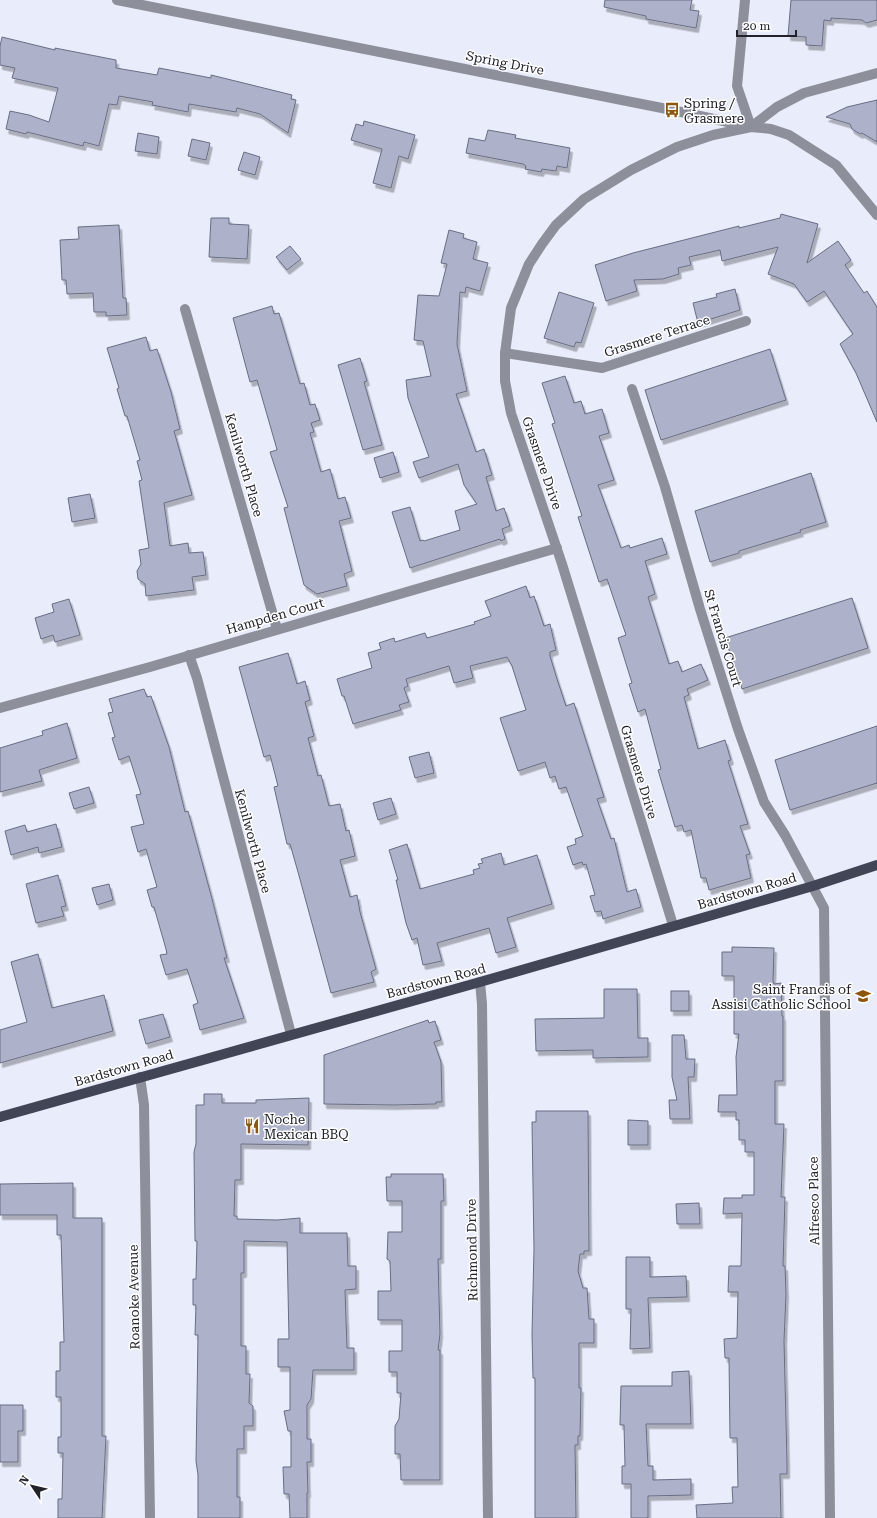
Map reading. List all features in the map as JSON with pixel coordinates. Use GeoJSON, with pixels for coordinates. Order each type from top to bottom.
{"type":"FeatureCollection","features":[{"type":"Feature","properties":{"kind":"main road","name":"Bardstown Road"},"geometry":{"type":"LineString","coordinates":[[0,1117],[480,982],[812,886],[877,865]]}},
{"type":"Feature","properties":{"kind":"street","name":"Spring Drive"},"geometry":{"type":"LineString","coordinates":[[117,0],[751,127]]}},
{"type":"Feature","properties":{"kind":"street"},"geometry":{"type":"LineString","coordinates":[[745,0],[737,86],[751,127]]}},
{"type":"Feature","properties":{"kind":"street"},"geometry":{"type":"LineString","coordinates":[[751,127],[777,107],[804,93],[877,73]]}},
{"type":"Feature","properties":{"kind":"street"},"geometry":{"type":"LineString","coordinates":[[751,127],[771,129],[789,136],[836,165],[877,216]]}},
{"type":"Feature","properties":{"kind":"street","name":"Grasmere Drive"},"geometry":{"type":"LineString","coordinates":[[673,925],[557,548],[511,413],[505,381],[505,353],[511,308],[529,264],[556,225],[584,199],[631,170],[677,147],[713,135],[751,127]]}},
{"type":"Feature","properties":{"kind":"street","name":"Kenilworth Place"},"geometry":{"type":"LineString","coordinates":[[185,308],[277,629]]}},
{"type":"Feature","properties":{"kind":"street","name":"Grasmere Terrace"},"geometry":{"type":"LineString","coordinates":[[505,353],[602,368],[746,321]]}},
{"type":"Feature","properties":{"kind":"street","name":"St Francis Court"},"geometry":{"type":"LineString","coordinates":[[632,389],[665,487],[700,609],[735,721],[764,802],[785,835],[812,886]]}},
{"type":"Feature","properties":{"kind":"street","name":"Hampden Court"},"geometry":{"type":"LineString","coordinates":[[0,708],[407,593],[557,548]]}},
{"type":"Feature","properties":{"kind":"street","name":"Kenilworth Place"},"geometry":{"type":"LineString","coordinates":[[189,655],[197,678],[291,1034]]}},
{"type":"Feature","properties":{"kind":"street","name":"Alfresco Place"},"geometry":{"type":"LineString","coordinates":[[812,886],[824,908],[830,1518]]}},
{"type":"Feature","properties":{"kind":"street","name":"Richmond Drive"},"geometry":{"type":"LineString","coordinates":[[480,982],[482,1004],[488,1518]]}},
{"type":"Feature","properties":{"kind":"street","name":"Roanoke Avenue"},"geometry":{"type":"LineString","coordinates":[[140,1077],[144,1105],[150,1518]]}},
{"type":"Feature","properties":{"kind":"building"},"geometry":{"type":"Polygon","coordinates":[[[605,0],[692,0],[690,10],[699,11],[696,28],[646,19],[646,16],[604,7],[605,0]]]}},
{"type":"Feature","properties":{"kind":"building"},"geometry":{"type":"Polygon","coordinates":[[[791,0],[877,0],[877,20],[866,23],[862,20],[831,18],[831,21],[824,20],[822,46],[806,45],[806,37],[788,36],[791,0]]]}},
{"type":"Feature","properties":{"kind":"building"},"geometry":{"type":"Polygon","coordinates":[[[2,37],[55,50],[55,48],[116,60],[116,68],[157,75],[159,68],[211,78],[211,75],[292,95],[291,99],[296,100],[288,133],[260,114],[237,108],[236,112],[189,104],[188,112],[152,105],[153,102],[119,96],[117,105],[109,104],[99,146],[84,142],[83,146],[27,132],[26,134],[6,129],[10,111],[29,115],[49,122],[58,88],[12,78],[15,68],[0,65],[0,46],[2,37]]]}},
{"type":"Feature","properties":{"kind":"building"},"geometry":{"type":"Polygon","coordinates":[[[877,100],[877,142],[852,129],[850,124],[826,117],[847,107],[877,100]]]}},
{"type":"Feature","properties":{"kind":"building"},"geometry":{"type":"Polygon","coordinates":[[[364,121],[415,135],[408,159],[399,156],[391,188],[373,183],[382,149],[351,140],[356,124],[363,126],[364,121]]]}},
{"type":"Feature","properties":{"kind":"building"},"geometry":{"type":"Polygon","coordinates":[[[488,130],[516,135],[515,138],[570,148],[567,168],[557,166],[556,171],[542,169],[541,172],[525,169],[526,166],[523,164],[466,153],[469,138],[485,141],[488,130]]]}},
{"type":"Feature","properties":{"kind":"building"},"geometry":{"type":"Polygon","coordinates":[[[138,133],[159,137],[157,154],[135,151],[138,133]]]}},
{"type":"Feature","properties":{"kind":"building"},"geometry":{"type":"Polygon","coordinates":[[[192,139],[210,143],[206,160],[188,156],[192,139]]]}},
{"type":"Feature","properties":{"kind":"building"},"geometry":{"type":"Polygon","coordinates":[[[244,152],[260,157],[255,175],[238,170],[244,152]]]}},
{"type":"Feature","properties":{"kind":"building"},"geometry":{"type":"Polygon","coordinates":[[[781,214],[818,224],[807,263],[838,241],[851,260],[845,265],[864,293],[867,291],[877,307],[877,422],[856,373],[840,344],[853,334],[824,291],[807,302],[794,284],[768,274],[778,247],[722,261],[720,250],[689,257],[691,265],[678,268],[679,274],[663,279],[634,280],[637,291],[606,301],[595,265],[633,253],[739,226],[739,228],[780,218],[781,214]]]}},
{"type":"Feature","properties":{"kind":"building"},"geometry":{"type":"Polygon","coordinates":[[[211,218],[229,218],[229,224],[249,225],[247,259],[209,257],[211,218]]]}},
{"type":"Feature","properties":{"kind":"building"},"geometry":{"type":"Polygon","coordinates":[[[119,225],[123,298],[126,298],[127,315],[106,316],[106,312],[94,312],[93,293],[67,294],[66,280],[62,280],[60,240],[79,239],[78,227],[119,225]]]}},
{"type":"Feature","properties":{"kind":"building"},"geometry":{"type":"Polygon","coordinates":[[[449,230],[464,234],[463,238],[477,242],[473,259],[488,263],[480,291],[466,287],[465,293],[460,292],[457,344],[467,391],[456,394],[476,452],[484,449],[492,475],[486,477],[496,511],[504,508],[510,526],[502,529],[505,539],[501,541],[500,539],[410,568],[392,512],[410,507],[420,541],[424,541],[460,530],[455,511],[477,504],[464,485],[458,464],[419,478],[413,462],[429,457],[408,398],[406,380],[431,376],[423,341],[414,340],[418,295],[439,296],[447,264],[441,263],[449,230]]]}},
{"type":"Feature","properties":{"kind":"building"},"geometry":{"type":"Polygon","coordinates":[[[290,246],[301,259],[287,270],[276,257],[290,246]]]}},
{"type":"Feature","properties":{"kind":"building"},"geometry":{"type":"Polygon","coordinates":[[[735,289],[740,310],[698,323],[693,303],[717,297],[716,294],[735,289]]]}},
{"type":"Feature","properties":{"kind":"building"},"geometry":{"type":"Polygon","coordinates":[[[559,292],[594,303],[581,343],[576,342],[574,347],[544,338],[559,292]]]}},
{"type":"Feature","properties":{"kind":"building"},"geometry":{"type":"Polygon","coordinates":[[[272,306],[274,314],[279,313],[300,384],[304,383],[310,405],[315,404],[320,420],[311,423],[314,432],[310,433],[321,472],[330,469],[338,499],[345,497],[351,518],[339,521],[352,571],[344,574],[347,586],[317,594],[304,585],[284,508],[288,507],[270,452],[277,450],[276,446],[257,380],[250,382],[233,318],[272,306]]]}},
{"type":"Feature","properties":{"kind":"building"},"geometry":{"type":"Polygon","coordinates":[[[146,337],[150,351],[157,349],[171,392],[180,429],[174,431],[192,495],[164,503],[170,546],[188,543],[189,553],[203,552],[206,575],[192,577],[194,590],[146,596],[145,584],[138,579],[137,571],[141,564],[139,550],[149,548],[139,481],[142,480],[137,461],[140,460],[117,389],[119,388],[107,348],[146,337]]]}},
{"type":"Feature","properties":{"kind":"building"},"geometry":{"type":"Polygon","coordinates":[[[770,349],[786,400],[661,440],[645,390],[770,349]]]}},
{"type":"Feature","properties":{"kind":"building"},"geometry":{"type":"Polygon","coordinates":[[[360,358],[367,381],[364,382],[382,445],[363,450],[338,365],[360,358]]]}},
{"type":"Feature","properties":{"kind":"building"},"geometry":{"type":"Polygon","coordinates":[[[565,376],[574,403],[581,401],[585,414],[602,409],[609,433],[599,436],[614,480],[598,485],[621,548],[629,545],[630,548],[662,538],[667,554],[645,561],[655,594],[648,597],[669,664],[678,661],[682,672],[701,664],[708,680],[687,689],[689,695],[684,697],[698,749],[725,740],[731,760],[728,761],[748,824],[740,826],[750,854],[746,855],[751,878],[709,890],[706,878],[701,878],[691,830],[684,832],[682,825],[675,827],[658,770],[661,769],[645,709],[638,712],[629,684],[632,683],[618,638],[626,635],[607,579],[599,582],[578,517],[582,516],[552,424],[555,423],[542,383],[565,376]]]}},
{"type":"Feature","properties":{"kind":"building"},"geometry":{"type":"Polygon","coordinates":[[[393,452],[399,472],[380,478],[374,458],[393,452]]]}},
{"type":"Feature","properties":{"kind":"building"},"geometry":{"type":"Polygon","coordinates":[[[811,473],[826,522],[800,530],[801,532],[739,551],[739,553],[710,562],[695,511],[811,473]]]}},
{"type":"Feature","properties":{"kind":"building"},"geometry":{"type":"Polygon","coordinates":[[[90,494],[95,518],[72,522],[68,498],[90,494]]]}},
{"type":"Feature","properties":{"kind":"building"},"geometry":{"type":"Polygon","coordinates":[[[526,586],[530,598],[534,596],[544,626],[550,624],[556,650],[550,652],[550,656],[557,679],[566,706],[574,703],[604,797],[597,799],[611,839],[614,838],[627,892],[636,889],[641,907],[603,919],[601,911],[595,912],[590,896],[595,895],[586,864],[583,865],[582,862],[573,865],[567,847],[576,844],[575,839],[583,836],[566,787],[559,789],[555,776],[550,778],[545,762],[518,771],[500,718],[526,710],[512,666],[507,657],[470,666],[473,678],[454,683],[449,666],[406,679],[408,686],[404,688],[409,702],[399,705],[401,710],[353,724],[337,679],[372,668],[368,653],[381,649],[379,643],[394,638],[395,642],[425,633],[427,638],[475,624],[474,622],[491,616],[485,601],[526,586]]]}},
{"type":"Feature","properties":{"kind":"building"},"geometry":{"type":"Polygon","coordinates":[[[852,598],[868,648],[742,689],[725,638],[852,598]]]}},
{"type":"Feature","properties":{"kind":"building"},"geometry":{"type":"Polygon","coordinates":[[[69,599],[80,635],[55,642],[53,635],[41,639],[35,618],[54,612],[52,604],[69,599]]]}},
{"type":"Feature","properties":{"kind":"building"},"geometry":{"type":"Polygon","coordinates":[[[288,653],[297,684],[305,681],[310,700],[305,702],[314,736],[308,738],[318,776],[321,775],[329,806],[340,804],[346,831],[349,830],[355,856],[340,860],[350,897],[357,895],[360,912],[376,969],[371,972],[374,982],[331,993],[290,844],[287,844],[274,787],[278,786],[270,755],[264,757],[239,667],[288,653]]]}},
{"type":"Feature","properties":{"kind":"building"},"geometry":{"type":"Polygon","coordinates":[[[144,689],[147,697],[151,696],[169,747],[185,812],[188,811],[211,895],[227,958],[224,958],[244,1018],[200,1030],[193,1005],[198,1003],[187,969],[166,975],[160,955],[167,954],[166,949],[154,907],[152,907],[147,890],[157,887],[146,849],[138,852],[131,827],[144,824],[136,795],[141,794],[129,756],[119,760],[112,738],[115,737],[108,713],[113,712],[109,699],[144,689]]]}},
{"type":"Feature","properties":{"kind":"building"},"geometry":{"type":"Polygon","coordinates":[[[67,723],[77,758],[39,770],[42,781],[0,792],[0,748],[43,735],[42,731],[67,723]]]}},
{"type":"Feature","properties":{"kind":"building"},"geometry":{"type":"Polygon","coordinates":[[[877,726],[877,783],[790,810],[775,760],[877,726]]]}},
{"type":"Feature","properties":{"kind":"building"},"geometry":{"type":"Polygon","coordinates":[[[429,752],[434,773],[415,778],[409,757],[429,752]]]}},
{"type":"Feature","properties":{"kind":"building"},"geometry":{"type":"Polygon","coordinates":[[[89,787],[94,803],[74,809],[69,793],[89,787]]]}},
{"type":"Feature","properties":{"kind":"building"},"geometry":{"type":"Polygon","coordinates":[[[391,798],[396,814],[378,820],[373,803],[391,798]]]}},
{"type":"Feature","properties":{"kind":"building"},"geometry":{"type":"Polygon","coordinates":[[[56,824],[62,847],[39,853],[38,847],[11,855],[5,831],[25,825],[27,832],[56,824]]]}},
{"type":"Feature","properties":{"kind":"building"},"geometry":{"type":"Polygon","coordinates":[[[407,844],[420,889],[474,874],[473,870],[480,868],[478,864],[483,863],[481,859],[501,853],[504,865],[537,855],[552,904],[507,918],[516,947],[496,953],[489,928],[437,943],[442,961],[423,965],[417,938],[412,940],[406,923],[396,880],[398,880],[389,850],[407,844]]]}},
{"type":"Feature","properties":{"kind":"building"},"geometry":{"type":"Polygon","coordinates":[[[58,875],[66,906],[61,907],[64,916],[36,923],[26,884],[58,875]]]}},
{"type":"Feature","properties":{"kind":"building"},"geometry":{"type":"Polygon","coordinates":[[[109,884],[113,900],[97,905],[92,888],[109,884]]]}},
{"type":"Feature","properties":{"kind":"building"},"geometry":{"type":"Polygon","coordinates":[[[732,947],[774,948],[773,981],[774,984],[781,983],[783,1016],[783,1081],[775,1081],[775,1124],[784,1124],[781,1197],[785,1197],[783,1266],[785,1266],[786,1294],[784,1341],[787,1474],[780,1474],[781,1518],[697,1518],[696,1505],[733,1503],[732,1487],[738,1487],[737,1438],[730,1438],[729,1358],[725,1358],[724,1339],[737,1338],[738,1292],[728,1292],[729,1266],[741,1266],[742,1213],[723,1214],[724,1198],[742,1198],[742,1195],[754,1195],[754,1152],[745,1152],[745,1140],[739,1140],[739,1120],[736,1120],[736,1112],[718,1112],[719,1095],[737,1095],[736,1057],[739,1034],[734,1034],[734,976],[722,976],[722,952],[732,952],[732,947]]]}},
{"type":"Feature","properties":{"kind":"building"},"geometry":{"type":"Polygon","coordinates":[[[38,954],[52,1008],[104,995],[113,1031],[0,1063],[0,1030],[27,1022],[11,962],[38,954]]]}},
{"type":"Feature","properties":{"kind":"building"},"geometry":{"type":"Polygon","coordinates":[[[604,989],[637,989],[638,1038],[648,1038],[648,1057],[593,1058],[593,1050],[536,1051],[535,1019],[604,1018],[604,989]]]}},
{"type":"Feature","properties":{"kind":"building"},"geometry":{"type":"Polygon","coordinates":[[[671,991],[689,991],[689,1011],[671,1011],[671,991]]]}},
{"type":"Feature","properties":{"kind":"building"},"geometry":{"type":"Polygon","coordinates":[[[163,1014],[170,1037],[146,1044],[139,1020],[163,1014]]]}},
{"type":"Feature","properties":{"kind":"building"},"geometry":{"type":"Polygon","coordinates":[[[428,1020],[429,1023],[435,1021],[441,1040],[434,1042],[441,1062],[442,1102],[436,1102],[436,1104],[394,1105],[324,1104],[324,1055],[428,1020]]]}},
{"type":"Feature","properties":{"kind":"building"},"geometry":{"type":"Polygon","coordinates":[[[672,1035],[684,1035],[686,1059],[695,1059],[694,1077],[688,1077],[690,1119],[670,1119],[669,1100],[677,1100],[672,1077],[672,1035]]]}},
{"type":"Feature","properties":{"kind":"building"},"geometry":{"type":"Polygon","coordinates":[[[204,1094],[222,1094],[222,1103],[256,1103],[256,1100],[309,1098],[308,1145],[241,1144],[241,1180],[235,1180],[234,1216],[237,1216],[237,1219],[277,1220],[300,1218],[300,1233],[347,1233],[348,1266],[356,1266],[356,1289],[345,1290],[347,1348],[354,1348],[354,1370],[313,1370],[311,1399],[307,1405],[307,1439],[311,1439],[311,1462],[307,1462],[307,1518],[290,1518],[289,1494],[284,1494],[283,1467],[291,1467],[291,1431],[288,1431],[284,1411],[290,1410],[290,1367],[278,1367],[278,1339],[289,1339],[287,1242],[244,1241],[244,1273],[241,1273],[241,1346],[246,1346],[246,1374],[250,1374],[249,1403],[253,1406],[253,1426],[244,1426],[244,1449],[237,1449],[237,1497],[240,1497],[240,1518],[198,1518],[198,1475],[196,1461],[198,1335],[195,1335],[196,1305],[193,1305],[193,1279],[196,1279],[197,1241],[195,1241],[194,1152],[196,1144],[196,1105],[204,1105],[204,1094]]]}},
{"type":"Feature","properties":{"kind":"building"},"geometry":{"type":"Polygon","coordinates":[[[536,1111],[588,1111],[589,1251],[584,1251],[584,1254],[580,1254],[578,1271],[583,1288],[587,1288],[589,1319],[594,1319],[594,1343],[579,1343],[579,1388],[581,1388],[580,1436],[578,1436],[578,1445],[575,1445],[576,1518],[535,1518],[535,1378],[533,1378],[532,1334],[534,1249],[532,1122],[536,1122],[536,1111]]]}},
{"type":"Feature","properties":{"kind":"building"},"geometry":{"type":"Polygon","coordinates":[[[628,1120],[648,1121],[648,1145],[628,1145],[628,1120]]]}},
{"type":"Feature","properties":{"kind":"building"},"geometry":{"type":"Polygon","coordinates":[[[391,1174],[443,1174],[444,1201],[441,1201],[441,1259],[438,1259],[440,1334],[438,1350],[440,1350],[440,1480],[401,1480],[400,1454],[395,1454],[395,1426],[399,1419],[401,1393],[397,1393],[397,1372],[389,1372],[389,1351],[402,1351],[402,1320],[378,1320],[378,1291],[391,1291],[390,1261],[387,1259],[388,1232],[402,1232],[402,1201],[387,1201],[386,1177],[391,1177],[391,1174]]]}},
{"type":"Feature","properties":{"kind":"building"},"geometry":{"type":"Polygon","coordinates":[[[73,1183],[73,1218],[102,1218],[102,1436],[106,1436],[102,1518],[58,1518],[58,1499],[62,1499],[63,1453],[58,1453],[58,1437],[61,1437],[61,1397],[56,1397],[56,1371],[60,1371],[60,1342],[64,1342],[61,1235],[57,1235],[57,1215],[0,1215],[0,1184],[73,1183]]]}},
{"type":"Feature","properties":{"kind":"building"},"geometry":{"type":"Polygon","coordinates":[[[699,1203],[700,1224],[677,1224],[676,1204],[699,1203]]]}},
{"type":"Feature","properties":{"kind":"building"},"geometry":{"type":"Polygon","coordinates":[[[626,1257],[650,1257],[650,1277],[686,1276],[687,1297],[648,1298],[650,1348],[630,1349],[631,1309],[626,1309],[626,1257]]]}},
{"type":"Feature","properties":{"kind":"building"},"geometry":{"type":"Polygon","coordinates":[[[689,1371],[691,1424],[646,1424],[648,1466],[653,1466],[653,1480],[691,1479],[691,1495],[648,1496],[648,1518],[631,1518],[631,1484],[622,1484],[622,1466],[625,1466],[624,1425],[620,1425],[621,1386],[672,1386],[672,1372],[689,1371]]]}},
{"type":"Feature","properties":{"kind":"building"},"geometry":{"type":"Polygon","coordinates":[[[0,1405],[23,1405],[23,1431],[18,1431],[18,1462],[0,1462],[0,1405]]]}},
{"type":"Feature","properties":{"kind":"place","name":"Spring / Grasmere"},"geometry":{"type":"Point","coordinates":[672,110]}},
{"type":"Feature","properties":{"kind":"place","name":"Saint Francis of Assisi Catholic School"},"geometry":{"type":"Point","coordinates":[863,996]}},
{"type":"Feature","properties":{"kind":"place","name":"Noche Mexican BBQ"},"geometry":{"type":"Point","coordinates":[252,1126]}}]}
